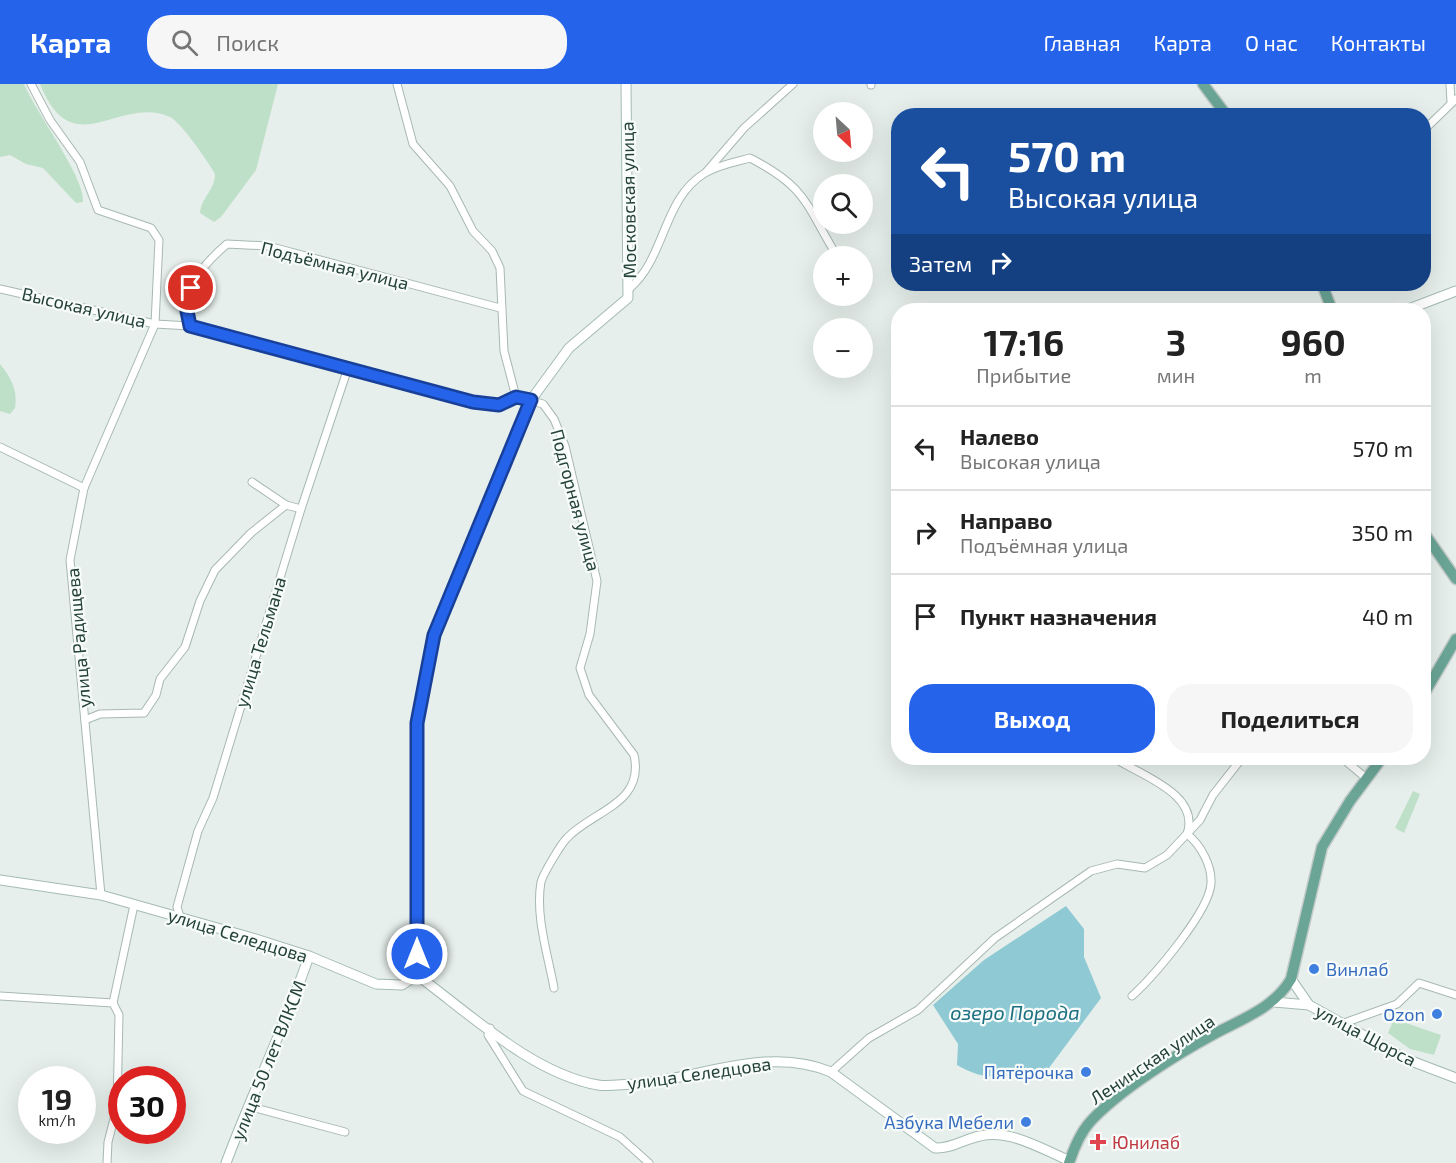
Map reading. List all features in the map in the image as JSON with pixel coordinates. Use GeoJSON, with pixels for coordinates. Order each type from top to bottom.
{"type":"FeatureCollection","features":[{"type":"Feature","properties":{"kind":"main road"},"geometry":{"type":"LineString","coordinates":[[1203,84],[1221,108]]}},
{"type":"Feature","properties":{"kind":"main road"},"geometry":{"type":"LineString","coordinates":[[1431,542],[1453,571],[1456,579]]}},
{"type":"Feature","properties":{"kind":"main road"},"geometry":{"type":"LineString","coordinates":[[1431,682],[1456,639]]}},
{"type":"Feature","properties":{"kind":"main road"},"geometry":{"type":"LineString","coordinates":[[1274,1002],[1291,979],[1322,847],[1376,765]]}},
{"type":"Feature","properties":{"kind":"main road","name":"Ленинская улица"},"geometry":{"type":"LineString","coordinates":[[1069,1162],[1088,1124],[1128,1090],[1196,1044],[1274,1002]]}},
{"type":"Feature","properties":{"kind":"street"},"geometry":{"type":"LineString","coordinates":[[31,84],[50,120],[80,162],[98,210],[151,228],[157,234],[155,324]]}},
{"type":"Feature","properties":{"kind":"street"},"geometry":{"type":"LineString","coordinates":[[397,84],[413,144],[450,186],[473,231],[492,251],[500,268],[500,308],[504,351],[516,397],[531,400]]}},
{"type":"Feature","properties":{"kind":"street","name":"Московская улица"},"geometry":{"type":"LineString","coordinates":[[417,975],[417,723],[434,635],[531,400],[570,348],[628,297],[626,84]]}},
{"type":"Feature","properties":{"kind":"street"},"geometry":{"type":"LineString","coordinates":[[629,289],[644,275],[654,257],[677,202],[744,128],[793,84]]}},
{"type":"Feature","properties":{"kind":"street"},"geometry":{"type":"LineString","coordinates":[[1431,123],[1454,101],[1450,84]]}},
{"type":"Feature","properties":{"kind":"street"},"geometry":{"type":"LineString","coordinates":[[705,173],[750,158],[773,170],[795,186],[809,203],[832,246]]}},
{"type":"Feature","properties":{"kind":"street","name":"Подъёмная улица"},"geometry":{"type":"LineString","coordinates":[[190,326],[187,311],[191,288],[205,263],[227,244],[268,246],[500,308]]}},
{"type":"Feature","properties":{"kind":"street","name":"Высокая улица"},"geometry":{"type":"LineString","coordinates":[[0,289],[155,324],[190,326],[473,402],[499,405],[516,397]]}},
{"type":"Feature","properties":{"kind":"street"},"geometry":{"type":"LineString","coordinates":[[1424,303],[1456,291]]}},
{"type":"Feature","properties":{"kind":"street","name":"улица Радищева"},"geometry":{"type":"LineString","coordinates":[[100,895],[70,560],[84,488],[155,324]]}},
{"type":"Feature","properties":{"kind":"street","name":"улица Тельмана"},"geometry":{"type":"LineString","coordinates":[[180,917],[177,907],[198,831],[213,798],[301,509],[348,368]]}},
{"type":"Feature","properties":{"kind":"street","name":"Подгорная улица"},"geometry":{"type":"LineString","coordinates":[[531,400],[543,404],[554,420],[565,446],[597,581],[590,634],[580,668],[590,694],[634,754],[636,767],[634,780],[627,792],[567,838],[541,881],[542,920],[554,988]]}},
{"type":"Feature","properties":{"kind":"street"},"geometry":{"type":"LineString","coordinates":[[0,447],[84,488]]}},
{"type":"Feature","properties":{"kind":"street"},"geometry":{"type":"LineString","coordinates":[[252,482],[286,506],[301,509]]}},
{"type":"Feature","properties":{"kind":"street"},"geometry":{"type":"LineString","coordinates":[[85,720],[100,714],[144,712],[156,695],[160,679],[185,647],[200,601],[215,570],[251,533],[286,506]]}},
{"type":"Feature","properties":{"kind":"street"},"geometry":{"type":"LineString","coordinates":[[1127,765],[1158,782],[1178,800],[1189,813],[1191,824],[1187,834]]}},
{"type":"Feature","properties":{"kind":"street"},"geometry":{"type":"LineString","coordinates":[[831,1072],[869,1038],[918,1010],[995,938],[1091,871],[1118,864],[1145,868],[1167,855],[1200,820],[1213,795],[1236,765]]}},
{"type":"Feature","properties":{"kind":"street"},"geometry":{"type":"LineString","coordinates":[[1350,765],[1366,778]]}},
{"type":"Feature","properties":{"kind":"street"},"geometry":{"type":"LineString","coordinates":[[1132,996],[1146,984],[1206,902],[1211,884],[1209,867],[1200,848],[1187,834]]}},
{"type":"Feature","properties":{"kind":"street","name":"улица Селедцова"},"geometry":{"type":"LineString","coordinates":[[0,880],[100,895],[180,917],[309,956],[376,984],[402,985],[417,975],[548,1070],[601,1086],[648,1083],[745,1064],[777,1061],[813,1064],[831,1072],[935,1148],[949,1147],[982,1135],[1001,1134],[1069,1162]]}},
{"type":"Feature","properties":{"kind":"street"},"geometry":{"type":"LineString","coordinates":[[107,1163],[108,1142],[117,1107],[119,1015],[113,1003],[134,905]]}},
{"type":"Feature","properties":{"kind":"street","name":"улица 50 лет ВЛКСМ"},"geometry":{"type":"LineString","coordinates":[[226,1163],[248,1106],[290,1014],[309,956]]}},
{"type":"Feature","properties":{"kind":"street"},"geometry":{"type":"LineString","coordinates":[[1291,979],[1309,1005]]}},
{"type":"Feature","properties":{"kind":"street"},"geometry":{"type":"LineString","coordinates":[[1344,1023],[1397,1004],[1419,983],[1456,995]]}},
{"type":"Feature","properties":{"kind":"street"},"geometry":{"type":"LineString","coordinates":[[0,996],[113,1003]]}},
{"type":"Feature","properties":{"kind":"street","name":"улица Щорса"},"geometry":{"type":"LineString","coordinates":[[1274,1002],[1309,1005],[1406,1059],[1456,1078]]}},
{"type":"Feature","properties":{"kind":"street"},"geometry":{"type":"LineString","coordinates":[[490,1028],[488,1035],[523,1091],[620,1137],[649,1163]]}},
{"type":"Feature","properties":{"kind":"street"},"geometry":{"type":"LineString","coordinates":[[248,1106],[345,1132]]}},
{"type":"Feature","properties":{"kind":"green space"},"geometry":{"type":"Polygon","coordinates":[[[0,84],[24,84],[77,178],[83,202],[76,203],[43,168],[26,164],[10,155],[0,157],[0,84]]]}},
{"type":"Feature","properties":{"kind":"green space"},"geometry":{"type":"Polygon","coordinates":[[[40,84],[278,84],[256,170],[221,217],[214,222],[200,213],[213,185],[215,174],[175,120],[151,112],[98,123],[82,124],[67,121],[53,108],[40,84]]]}},
{"type":"Feature","properties":{"kind":"green space"},"geometry":{"type":"Polygon","coordinates":[[[0,364],[14,390],[15,408],[10,414],[0,411],[0,364]]]}},
{"type":"Feature","properties":{"kind":"green space"},"geometry":{"type":"Polygon","coordinates":[[[1413,791],[1420,794],[1404,833],[1395,828],[1413,791]]]}},
{"type":"Feature","properties":{"kind":"green space"},"geometry":{"type":"Polygon","coordinates":[[[1394,1019],[1441,1035],[1434,1055],[1410,1049],[1388,1033],[1394,1019]]]}},
{"type":"Feature","properties":{"kind":"water","name":"озеро Порода"},"geometry":{"type":"Polygon","coordinates":[[[1066,906],[1084,929],[1084,957],[1101,998],[1046,1072],[991,1076],[980,1075],[957,1065],[958,1044],[933,1005],[984,960],[1066,906]]]}},
{"type":"Feature","properties":{"kind":"place","name":"Винлаб"},"geometry":{"type":"Point","coordinates":[1314,969]}},
{"type":"Feature","properties":{"kind":"place","name":"Ozon"},"geometry":{"type":"Point","coordinates":[1437,1014]}},
{"type":"Feature","properties":{"kind":"place","name":"Пятёрочка"},"geometry":{"type":"Point","coordinates":[1086,1072]}},
{"type":"Feature","properties":{"kind":"place","name":"Азбука Мебели"},"geometry":{"type":"Point","coordinates":[1026,1122]}},
{"type":"Feature","properties":{"kind":"place","name":"Юнилаб"},"geometry":{"type":"Point","coordinates":[1098,1142]}},
{"type":"Feature","properties":{"kind":"route"},"geometry":{"type":"LineString","coordinates":[[191,288],[187,311],[190,326],[473,402],[499,405],[516,397],[531,400],[434,635],[417,723],[417,954]]}}]}
